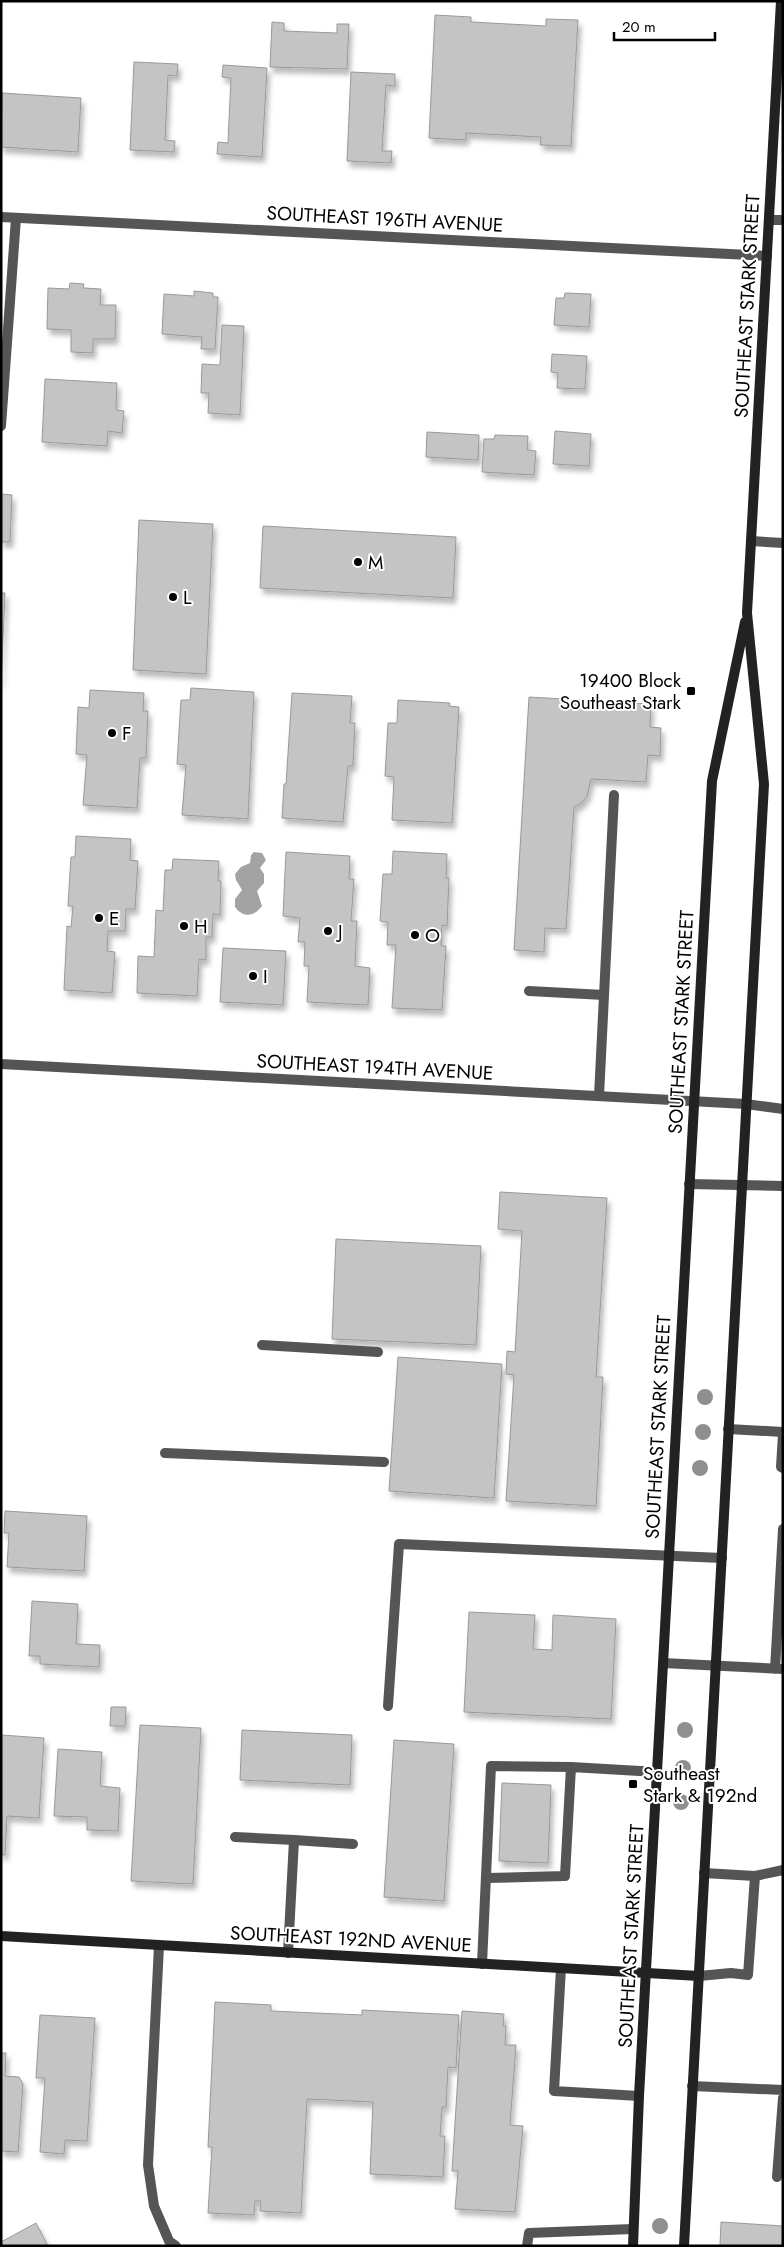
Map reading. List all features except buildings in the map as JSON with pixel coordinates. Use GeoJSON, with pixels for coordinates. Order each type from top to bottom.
{"type":"FeatureCollection","features":[{"type":"Feature","properties":{"kind":"main road","name":"SOUTHEAST STARK STREET"},"geometry":{"type":"LineString","coordinates":[[684,2246],[764,784],[748,613],[769,220],[779,120],[781,1]]}},
{"type":"Feature","properties":{"kind":"main road","name":"SOUTHEAST STARK STREET"},"geometry":{"type":"LineString","coordinates":[[633,2246],[639,2096],[712,781],[748,613]]}},
{"type":"Feature","properties":{"kind":"main road","name":"SOUTHEAST 192ND AVENUE"},"geometry":{"type":"LineString","coordinates":[[1,1936],[699,1976]]}},
{"type":"Feature","properties":{"kind":"street","name":"SOUTHEAST 196TH AVENUE"},"geometry":{"type":"LineString","coordinates":[[1,217],[767,256]]}},
{"type":"Feature","properties":{"kind":"street"},"geometry":{"type":"LineString","coordinates":[[1,426],[16,218]]}},
{"type":"Feature","properties":{"kind":"street"},"geometry":{"type":"LineString","coordinates":[[769,220],[783,220]]}},
{"type":"Feature","properties":{"kind":"street"},"geometry":{"type":"LineString","coordinates":[[751,541],[783,543]]}},
{"type":"Feature","properties":{"kind":"street"},"geometry":{"type":"LineString","coordinates":[[599,1096],[614,794]]}},
{"type":"Feature","properties":{"kind":"street"},"geometry":{"type":"LineString","coordinates":[[529,991],[604,995]]}},
{"type":"Feature","properties":{"kind":"street","name":"SOUTHEAST 194TH AVENUE"},"geometry":{"type":"LineString","coordinates":[[1,1064],[694,1101],[746,1104],[783,1109]]}},
{"type":"Feature","properties":{"kind":"street"},"geometry":{"type":"LineString","coordinates":[[689,1184],[783,1186]]}},
{"type":"Feature","properties":{"kind":"street"},"geometry":{"type":"LineString","coordinates":[[262,1345],[378,1352]]}},
{"type":"Feature","properties":{"kind":"street"},"geometry":{"type":"LineString","coordinates":[[728,1429],[783,1433],[781,1467],[783,1468]]}},
{"type":"Feature","properties":{"kind":"street"},"geometry":{"type":"LineString","coordinates":[[165,1453],[384,1462]]}},
{"type":"Feature","properties":{"kind":"street"},"geometry":{"type":"LineString","coordinates":[[663,1663],[779,1669],[783,1529]]}},
{"type":"Feature","properties":{"kind":"street"},"geometry":{"type":"LineString","coordinates":[[388,1706],[399,1544],[722,1558]]}},
{"type":"Feature","properties":{"kind":"street"},"geometry":{"type":"LineString","coordinates":[[482,1964],[491,1766],[571,1767],[657,1772]]}},
{"type":"Feature","properties":{"kind":"street"},"geometry":{"type":"LineString","coordinates":[[486,1878],[564,1876],[571,1767]]}},
{"type":"Feature","properties":{"kind":"street"},"geometry":{"type":"LineString","coordinates":[[234,1837],[353,1844]]}},
{"type":"Feature","properties":{"kind":"street"},"geometry":{"type":"LineString","coordinates":[[288,1953],[294,1840]]}},
{"type":"Feature","properties":{"kind":"street"},"geometry":{"type":"LineString","coordinates":[[704,1873],[754,1876],[783,1870]]}},
{"type":"Feature","properties":{"kind":"street"},"geometry":{"type":"LineString","coordinates":[[699,1976],[731,1973],[748,1975],[754,1876]]}},
{"type":"Feature","properties":{"kind":"street"},"geometry":{"type":"LineString","coordinates":[[159,1946],[148,2165],[154,2206],[172,2244]]}},
{"type":"Feature","properties":{"kind":"street"},"geometry":{"type":"LineString","coordinates":[[561,1968],[554,2091],[639,2096]]}},
{"type":"Feature","properties":{"kind":"street"},"geometry":{"type":"LineString","coordinates":[[692,2086],[783,2090]]}},
{"type":"Feature","properties":{"kind":"street"},"geometry":{"type":"LineString","coordinates":[[777,2177],[783,2098]]}},
{"type":"Feature","properties":{"kind":"street"},"geometry":{"type":"LineString","coordinates":[[527,2246],[530,2233],[633,2229]]}},
{"type":"Feature","properties":{"kind":"shaded area"},"geometry":{"type":"Polygon","coordinates":[[[254,852],[262,853],[266,860],[260,868],[264,874],[264,883],[257,891],[262,906],[256,912],[248,915],[241,913],[235,907],[235,899],[242,890],[235,874],[241,867],[250,863],[251,855],[254,852]]]}},
{"type":"Feature","properties":{"kind":"place","name":"M"},"geometry":{"type":"Point","coordinates":[358,562]}},
{"type":"Feature","properties":{"kind":"place","name":"L"},"geometry":{"type":"Point","coordinates":[173,597]}},
{"type":"Feature","properties":{"kind":"place","name":"19400 Block Southeast Stark"},"geometry":{"type":"Point","coordinates":[691,691]}},
{"type":"Feature","properties":{"kind":"place","name":"F"},"geometry":{"type":"Point","coordinates":[112,733]}},
{"type":"Feature","properties":{"kind":"place","name":"E"},"geometry":{"type":"Point","coordinates":[99,918]}},
{"type":"Feature","properties":{"kind":"place","name":"H"},"geometry":{"type":"Point","coordinates":[184,926]}},
{"type":"Feature","properties":{"kind":"place","name":"J"},"geometry":{"type":"Point","coordinates":[328,931]}},
{"type":"Feature","properties":{"kind":"place","name":"O"},"geometry":{"type":"Point","coordinates":[415,935]}},
{"type":"Feature","properties":{"kind":"place","name":"I"},"geometry":{"type":"Point","coordinates":[253,976]}},
{"type":"Feature","properties":{"kind":"place","name":"Southeast Stark & 192nd"},"geometry":{"type":"Point","coordinates":[633,1784]}}]}
